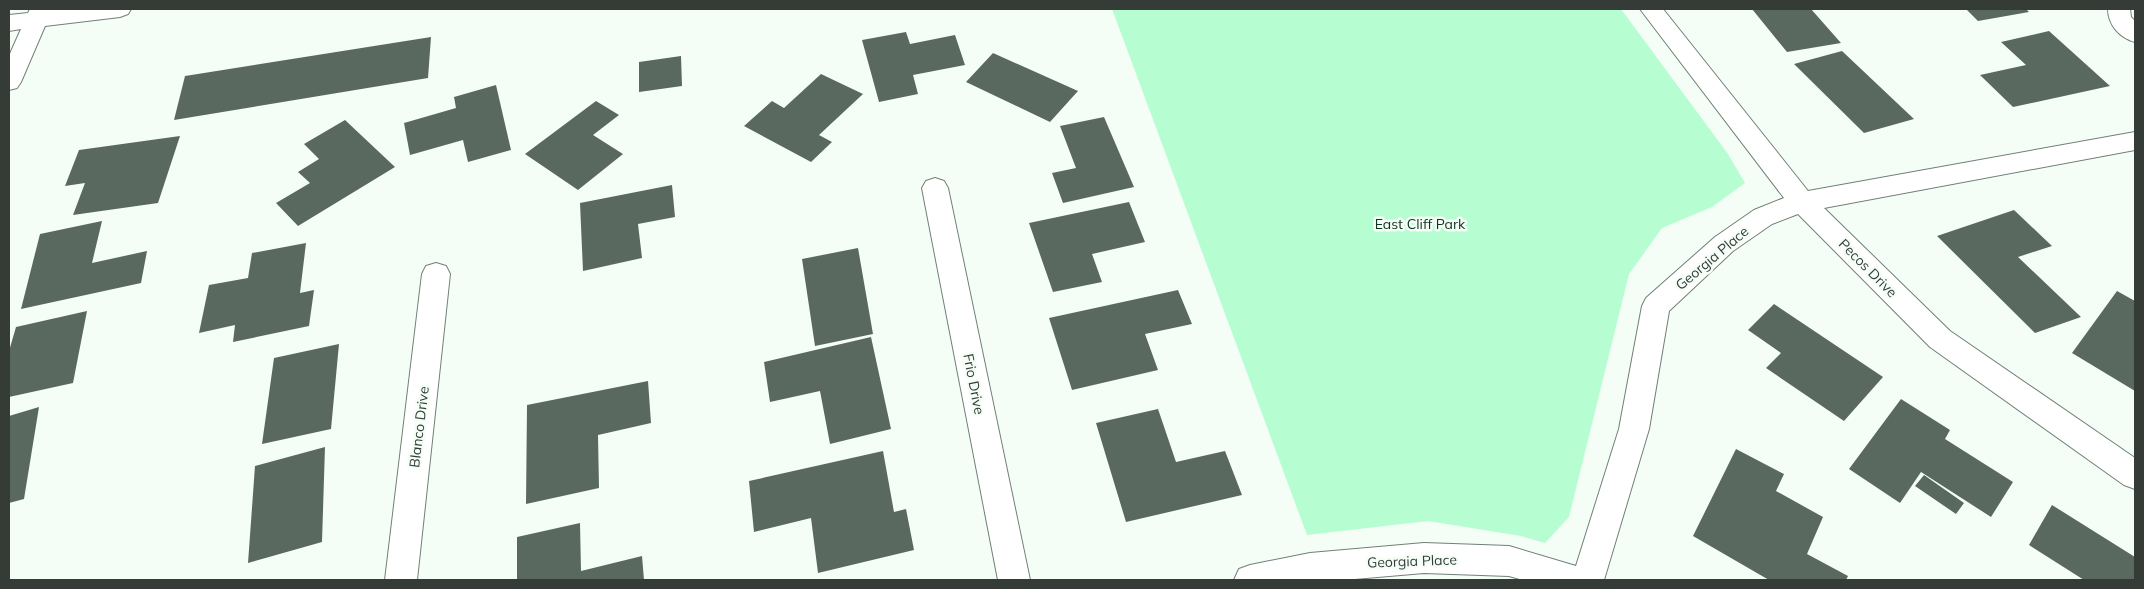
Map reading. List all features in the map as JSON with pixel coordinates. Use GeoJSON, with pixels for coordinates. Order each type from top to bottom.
{"type":"FeatureCollection","features":[{"type":"Feature","properties":{"kind":"street"},"geometry":{"type":"LineString","coordinates":[[9,23],[38,14],[120,9]]}},
{"type":"Feature","properties":{"kind":"street","name":"Pecos Drive"},"geometry":{"type":"LineString","coordinates":[[1651,9],[1802,202],[1940,339],[2135,474]]}},
{"type":"Feature","properties":{"kind":"street"},"geometry":{"type":"LineString","coordinates":[[2118,9],[2120,20],[2135,34]]}},
{"type":"Feature","properties":{"kind":"street"},"geometry":{"type":"LineString","coordinates":[[9,82],[38,14]]}},
{"type":"Feature","properties":{"kind":"street","name":"Georgia Place"},"geometry":{"type":"LineString","coordinates":[[1588,580],[1634,429],[1656,306],[1732,239],[1763,217],[1802,202],[2135,141]]}},
{"type":"Feature","properties":{"kind":"street","name":"Frio Drive"},"geometry":{"type":"LineString","coordinates":[[934,188],[1014,580]]}},
{"type":"Feature","properties":{"kind":"street","name":"Blanco Drive"},"geometry":{"type":"LineString","coordinates":[[401,580],[436,274]]}},
{"type":"Feature","properties":{"kind":"street","name":"Georgia Place"},"geometry":{"type":"LineString","coordinates":[[1250,580],[1310,568],[1424,558],[1509,561],[1572,580]]}},
{"type":"Feature","properties":{"kind":"green space","name":"East Cliff Park"},"geometry":{"type":"Polygon","coordinates":[[[1112,9],[1621,9],[1728,154],[1745,183],[1712,207],[1662,228],[1629,274],[1569,517],[1545,543],[1521,536],[1428,521],[1307,535],[1112,9]]]}},
{"type":"Feature","properties":{"kind":"building"},"geometry":{"type":"Polygon","coordinates":[[[1752,9],[1811,9],[1841,43],[1787,52],[1752,9]]]}},
{"type":"Feature","properties":{"kind":"building"},"geometry":{"type":"Polygon","coordinates":[[[1966,9],[2026,9],[2029,12],[1978,21],[1966,9]]]}},
{"type":"Feature","properties":{"kind":"building"},"geometry":{"type":"Polygon","coordinates":[[[2049,31],[2110,86],[2013,107],[1980,75],[2026,65],[2001,42],[2049,31]]]}},
{"type":"Feature","properties":{"kind":"building"},"geometry":{"type":"Polygon","coordinates":[[[906,32],[910,44],[955,35],[965,65],[913,75],[918,94],[879,102],[862,40],[906,32]]]}},
{"type":"Feature","properties":{"kind":"building"},"geometry":{"type":"Polygon","coordinates":[[[431,37],[428,78],[174,120],[185,76],[431,37]]]}},
{"type":"Feature","properties":{"kind":"building"},"geometry":{"type":"Polygon","coordinates":[[[1842,51],[1914,119],[1864,133],[1794,64],[1842,51]]]}},
{"type":"Feature","properties":{"kind":"building"},"geometry":{"type":"Polygon","coordinates":[[[993,53],[1078,91],[1050,122],[966,82],[993,53]]]}},
{"type":"Feature","properties":{"kind":"building"},"geometry":{"type":"Polygon","coordinates":[[[681,56],[682,86],[639,92],[639,62],[681,56]]]}},
{"type":"Feature","properties":{"kind":"building"},"geometry":{"type":"Polygon","coordinates":[[[821,74],[863,94],[819,135],[832,142],[811,162],[744,126],[772,101],[784,108],[821,74]]]}},
{"type":"Feature","properties":{"kind":"building"},"geometry":{"type":"Polygon","coordinates":[[[496,85],[511,150],[468,162],[463,140],[410,155],[404,123],[456,108],[454,97],[496,85]]]}},
{"type":"Feature","properties":{"kind":"building"},"geometry":{"type":"Polygon","coordinates":[[[596,101],[619,115],[593,135],[623,154],[578,190],[525,154],[596,101]]]}},
{"type":"Feature","properties":{"kind":"building"},"geometry":{"type":"Polygon","coordinates":[[[1104,117],[1134,187],[1063,203],[1052,173],[1076,168],[1060,126],[1104,117]]]}},
{"type":"Feature","properties":{"kind":"building"},"geometry":{"type":"Polygon","coordinates":[[[345,120],[395,167],[298,226],[276,203],[310,183],[298,172],[319,159],[304,144],[345,120]]]}},
{"type":"Feature","properties":{"kind":"building"},"geometry":{"type":"Polygon","coordinates":[[[180,136],[158,203],[73,215],[85,183],[65,186],[79,150],[180,136]]]}},
{"type":"Feature","properties":{"kind":"building"},"geometry":{"type":"Polygon","coordinates":[[[672,185],[675,217],[638,224],[642,258],[583,271],[580,203],[672,185]]]}},
{"type":"Feature","properties":{"kind":"building"},"geometry":{"type":"Polygon","coordinates":[[[1129,202],[1145,242],[1092,254],[1102,282],[1053,292],[1029,223],[1129,202]]]}},
{"type":"Feature","properties":{"kind":"building"},"geometry":{"type":"Polygon","coordinates":[[[2014,210],[2052,246],[2018,257],[2081,317],[2035,333],[1937,236],[2014,210]]]}},
{"type":"Feature","properties":{"kind":"building"},"geometry":{"type":"Polygon","coordinates":[[[102,221],[92,263],[147,251],[141,283],[21,309],[40,234],[102,221]]]}},
{"type":"Feature","properties":{"kind":"building"},"geometry":{"type":"Polygon","coordinates":[[[306,243],[300,293],[314,290],[309,326],[233,342],[235,325],[199,333],[209,285],[248,278],[252,253],[306,243]]]}},
{"type":"Feature","properties":{"kind":"building"},"geometry":{"type":"Polygon","coordinates":[[[858,248],[873,334],[815,346],[802,259],[858,248]]]}},
{"type":"Feature","properties":{"kind":"building"},"geometry":{"type":"Polygon","coordinates":[[[1178,290],[1192,324],[1145,334],[1158,370],[1072,390],[1049,318],[1178,290]]]}},
{"type":"Feature","properties":{"kind":"building"},"geometry":{"type":"Polygon","coordinates":[[[2117,291],[2135,301],[2135,391],[2072,353],[2117,291]]]}},
{"type":"Feature","properties":{"kind":"building"},"geometry":{"type":"Polygon","coordinates":[[[1774,304],[1883,377],[1844,421],[1766,368],[1781,353],[1748,330],[1774,304]]]}},
{"type":"Feature","properties":{"kind":"building"},"geometry":{"type":"Polygon","coordinates":[[[87,311],[73,383],[9,397],[9,351],[16,327],[87,311]]]}},
{"type":"Feature","properties":{"kind":"building"},"geometry":{"type":"Polygon","coordinates":[[[871,337],[891,429],[830,444],[820,391],[770,402],[764,362],[871,337]]]}},
{"type":"Feature","properties":{"kind":"building"},"geometry":{"type":"Polygon","coordinates":[[[339,344],[331,429],[262,444],[274,358],[339,344]]]}},
{"type":"Feature","properties":{"kind":"building"},"geometry":{"type":"Polygon","coordinates":[[[648,381],[651,423],[598,435],[599,488],[526,504],[527,405],[648,381]]]}},
{"type":"Feature","properties":{"kind":"building"},"geometry":{"type":"Polygon","coordinates":[[[1901,399],[1950,430],[1945,439],[2013,482],[1991,517],[1921,472],[1900,503],[1849,469],[1901,399]]]}},
{"type":"Feature","properties":{"kind":"building"},"geometry":{"type":"Polygon","coordinates":[[[39,407],[24,499],[9,503],[9,416],[39,407]]]}},
{"type":"Feature","properties":{"kind":"building"},"geometry":{"type":"Polygon","coordinates":[[[1158,409],[1176,462],[1225,451],[1242,495],[1126,522],[1096,423],[1158,409]]]}},
{"type":"Feature","properties":{"kind":"building"},"geometry":{"type":"Polygon","coordinates":[[[325,447],[322,542],[248,563],[255,466],[325,447]]]}},
{"type":"Feature","properties":{"kind":"building"},"geometry":{"type":"Polygon","coordinates":[[[1736,449],[1784,474],[1776,491],[1823,517],[1807,554],[1848,576],[1846,580],[1769,580],[1693,536],[1736,449]]]}},
{"type":"Feature","properties":{"kind":"building"},"geometry":{"type":"Polygon","coordinates":[[[883,451],[894,512],[906,509],[914,550],[818,573],[811,518],[754,532],[749,481],[883,451]]]}},
{"type":"Feature","properties":{"kind":"building"},"geometry":{"type":"Polygon","coordinates":[[[1924,475],[1964,503],[1956,514],[1915,486],[1924,475]]]}},
{"type":"Feature","properties":{"kind":"building"},"geometry":{"type":"Polygon","coordinates":[[[2052,505],[2135,557],[2135,580],[2084,580],[2029,545],[2052,505]]]}},
{"type":"Feature","properties":{"kind":"building"},"geometry":{"type":"Polygon","coordinates":[[[580,523],[581,571],[642,556],[644,580],[517,580],[517,537],[580,523]]]}}]}
